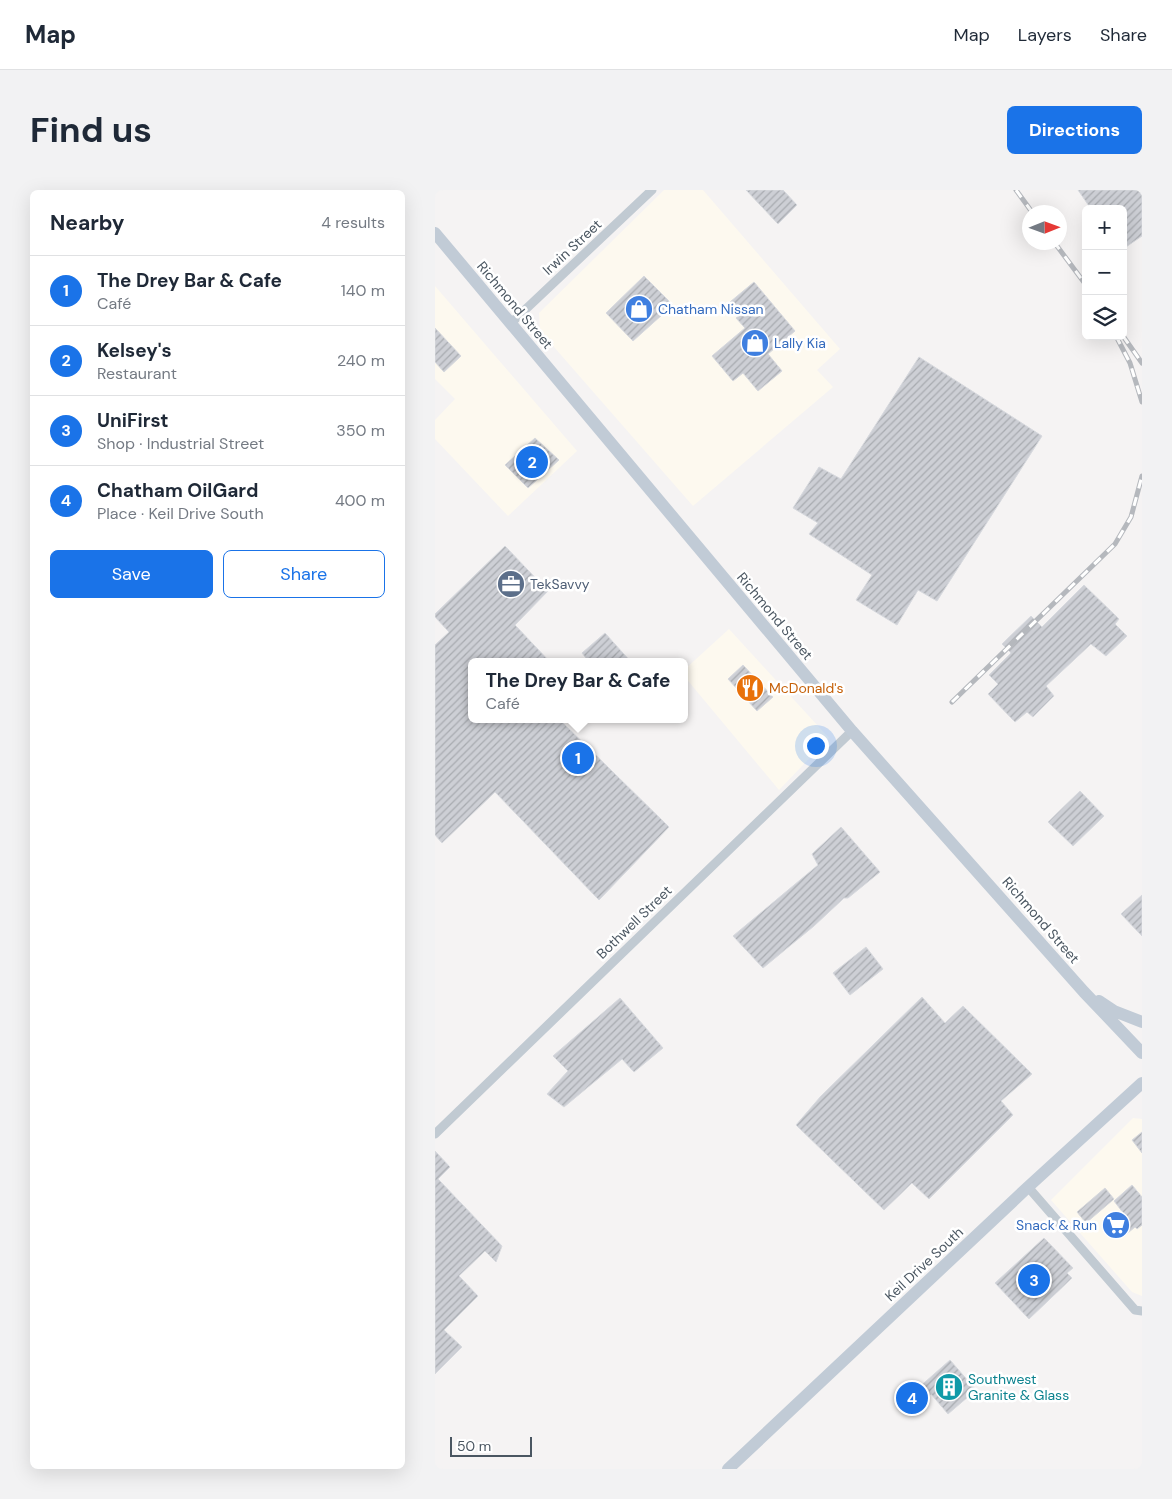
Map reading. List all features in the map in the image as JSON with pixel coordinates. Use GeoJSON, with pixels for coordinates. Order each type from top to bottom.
{"type":"FeatureCollection","features":[{"type":"Feature","properties":{"kind":"main road","name":"Richmond Street"},"geometry":{"type":"LineString","coordinates":[[435,233],[852,731],[1084,992],[1142,1053]]}},
{"type":"Feature","properties":{"kind":"main road"},"geometry":{"type":"LineString","coordinates":[[1084,992],[1114,1011],[1142,1022]]}},
{"type":"Feature","properties":{"kind":"main road","name":"Keil Drive South"},"geometry":{"type":"LineString","coordinates":[[728,1469],[1028,1187],[1142,1084]]}},
{"type":"Feature","properties":{"kind":"street","name":"Irwin Street"},"geometry":{"type":"LineString","coordinates":[[510,324],[652,190]]}},
{"type":"Feature","properties":{"kind":"street","name":"Bothwell Street"},"geometry":{"type":"LineString","coordinates":[[435,1134],[852,731]]}},
{"type":"Feature","properties":{"kind":"street"},"geometry":{"type":"LineString","coordinates":[[1028,1187],[1135,1310],[1142,1311]]}},
{"type":"Feature","properties":{"kind":"shaded area"},"geometry":{"type":"Polygon","coordinates":[[[664,190],[703,190],[840,349],[817,370],[833,387],[693,506],[540,331],[539,313],[664,190]]]}},
{"type":"Feature","properties":{"kind":"shaded area"},"geometry":{"type":"Polygon","coordinates":[[[435,286],[577,451],[508,516],[435,439],[435,420],[455,399],[435,379],[435,286]]]}},
{"type":"Feature","properties":{"kind":"shaded area"},"geometry":{"type":"Polygon","coordinates":[[[729,629],[829,738],[779,790],[688,681],[688,666],[729,629]]]}},
{"type":"Feature","properties":{"kind":"shaded area"},"geometry":{"type":"Polygon","coordinates":[[[1133,1118],[1142,1119],[1142,1296],[1132,1292],[1051,1200],[1133,1118]]]}},
{"type":"Feature","properties":{"kind":"building"},"geometry":{"type":"Polygon","coordinates":[[[746,190],[783,190],[797,205],[778,224],[746,190]]]}},
{"type":"Feature","properties":{"kind":"building"},"geometry":{"type":"Polygon","coordinates":[[[1078,190],[1142,190],[1142,236],[1127,246],[1127,205],[1088,205],[1078,190]]]}},
{"type":"Feature","properties":{"kind":"building","name":"Chatham Nissan"},"geometry":{"type":"Polygon","coordinates":[[[644,276],[673,305],[633,341],[606,313],[644,276]]]}},
{"type":"Feature","properties":{"kind":"building","name":"Lally Kia"},"geometry":{"type":"Polygon","coordinates":[[[754,282],[795,331],[768,354],[782,371],[758,391],[743,373],[733,381],[712,356],[745,328],[736,318],[741,314],[730,302],[754,282]]]}},
{"type":"Feature","properties":{"kind":"building"},"geometry":{"type":"Polygon","coordinates":[[[435,328],[461,356],[444,372],[435,362],[435,328]]]}},
{"type":"Feature","properties":{"kind":"building"},"geometry":{"type":"Polygon","coordinates":[[[919,357],[1042,436],[937,601],[918,590],[897,625],[856,600],[872,575],[809,534],[818,523],[793,508],[819,467],[841,479],[919,357]]]}},
{"type":"Feature","properties":{"kind":"building"},"geometry":{"type":"Polygon","coordinates":[[[535,438],[559,460],[528,488],[505,465],[535,438]]]}},
{"type":"Feature","properties":{"kind":"building"},"geometry":{"type":"Polygon","coordinates":[[[505,546],[548,591],[515,625],[546,658],[468,658],[468,723],[563,723],[669,827],[599,900],[495,792],[442,843],[435,835],[435,645],[449,632],[435,617],[435,614],[505,546]]]}},
{"type":"Feature","properties":{"kind":"building"},"geometry":{"type":"Polygon","coordinates":[[[1084,585],[1119,619],[1115,624],[1127,636],[1106,656],[1091,644],[1046,686],[1054,696],[1033,717],[1027,712],[1015,722],[988,694],[998,684],[989,675],[1011,653],[1002,644],[1031,616],[1042,627],[1084,585]]]}},
{"type":"Feature","properties":{"kind":"building"},"geometry":{"type":"Polygon","coordinates":[[[605,633],[627,658],[586,658],[582,653],[605,633]]]}},
{"type":"Feature","properties":{"kind":"building","name":"McDonald's"},"geometry":{"type":"Polygon","coordinates":[[[743,665],[773,697],[757,711],[728,679],[743,665]]]}},
{"type":"Feature","properties":{"kind":"building"},"geometry":{"type":"Polygon","coordinates":[[[1080,791],[1104,816],[1073,846],[1048,822],[1080,791]]]}},
{"type":"Feature","properties":{"kind":"building"},"geometry":{"type":"Polygon","coordinates":[[[841,827],[880,872],[848,898],[844,898],[814,926],[763,968],[733,936],[818,865],[812,854],[841,827]]]}},
{"type":"Feature","properties":{"kind":"building"},"geometry":{"type":"Polygon","coordinates":[[[1142,895],[1142,936],[1121,914],[1142,895]]]}},
{"type":"Feature","properties":{"kind":"building"},"geometry":{"type":"Polygon","coordinates":[[[866,947],[883,969],[850,995],[833,973],[866,947]]]}},
{"type":"Feature","properties":{"kind":"building"},"geometry":{"type":"Polygon","coordinates":[[[922,997],[945,1023],[963,1006],[1032,1074],[1001,1101],[1013,1115],[929,1199],[912,1183],[884,1210],[796,1125],[821,1096],[922,997]]]}},
{"type":"Feature","properties":{"kind":"building"},"geometry":{"type":"Polygon","coordinates":[[[620,998],[663,1048],[634,1072],[622,1059],[564,1107],[547,1094],[568,1071],[553,1056],[620,998]]]}},
{"type":"Feature","properties":{"kind":"building"},"geometry":{"type":"Polygon","coordinates":[[[1142,1132],[1142,1153],[1132,1140],[1142,1132]]]}},
{"type":"Feature","properties":{"kind":"building"},"geometry":{"type":"Polygon","coordinates":[[[435,1151],[450,1167],[438,1179],[502,1246],[496,1262],[485,1251],[459,1276],[478,1296],[444,1330],[462,1347],[435,1374],[435,1151]]]}},
{"type":"Feature","properties":{"kind":"building"},"geometry":{"type":"Polygon","coordinates":[[[1132,1185],[1142,1197],[1142,1225],[1137,1229],[1135,1227],[1123,1237],[1112,1225],[1124,1214],[1114,1201],[1132,1185]]]}},
{"type":"Feature","properties":{"kind":"building"},"geometry":{"type":"Polygon","coordinates":[[[1105,1188],[1114,1199],[1086,1223],[1077,1212],[1105,1188]]]}},
{"type":"Feature","properties":{"kind":"building"},"geometry":{"type":"Polygon","coordinates":[[[1044,1238],[1073,1268],[1067,1273],[1072,1278],[1029,1319],[995,1283],[1044,1238]]]}},
{"type":"Feature","properties":{"kind":"building","name":"Southwest Granite & Glass"},"geometry":{"type":"Polygon","coordinates":[[[950,1360],[976,1390],[948,1414],[931,1394],[912,1411],[898,1395],[911,1384],[916,1390],[950,1360]]]}},
{"type":"Feature","properties":{"kind":"railway"},"geometry":{"type":"LineString","coordinates":[[1016,190],[1027,205]]}},
{"type":"Feature","properties":{"kind":"railway"},"geometry":{"type":"LineString","coordinates":[[1060,250],[1082,280]]}},
{"type":"Feature","properties":{"kind":"railway"},"geometry":{"type":"LineString","coordinates":[[1118,340],[1130,363],[1142,402]]}},
{"type":"Feature","properties":{"kind":"railway"},"geometry":{"type":"LineString","coordinates":[[1126,340],[1142,363]]}},
{"type":"Feature","properties":{"kind":"railway"},"geometry":{"type":"LineString","coordinates":[[952,702],[1115,544],[1131,517],[1142,476]]}},
{"type":"Feature","properties":{"kind":"place","name":"Chatham Nissan"},"geometry":{"type":"Point","coordinates":[639,309]}},
{"type":"Feature","properties":{"kind":"place","name":"Lally Kia"},"geometry":{"type":"Point","coordinates":[755,343]}},
{"type":"Feature","properties":{"kind":"place","name":"Kelsey's"},"geometry":{"type":"Point","coordinates":[532,462]}},
{"type":"Feature","properties":{"kind":"place","name":"TekSavvy"},"geometry":{"type":"Point","coordinates":[511,584]}},
{"type":"Feature","properties":{"kind":"place","name":"McDonald's"},"geometry":{"type":"Point","coordinates":[750,688]}},
{"type":"Feature","properties":{"kind":"place","name":"The Drey Bar & Cafe"},"geometry":{"type":"Point","coordinates":[578,758]}},
{"type":"Feature","properties":{"kind":"place","name":"Snack & Run"},"geometry":{"type":"Point","coordinates":[1116,1225]}},
{"type":"Feature","properties":{"kind":"place","name":"UniFirst"},"geometry":{"type":"Point","coordinates":[1034,1280]}},
{"type":"Feature","properties":{"kind":"place","name":"Southwest Granite & Glass"},"geometry":{"type":"Point","coordinates":[949,1387]}},
{"type":"Feature","properties":{"kind":"place","name":"Chatham OilGard"},"geometry":{"type":"Point","coordinates":[912,1398]}}]}
